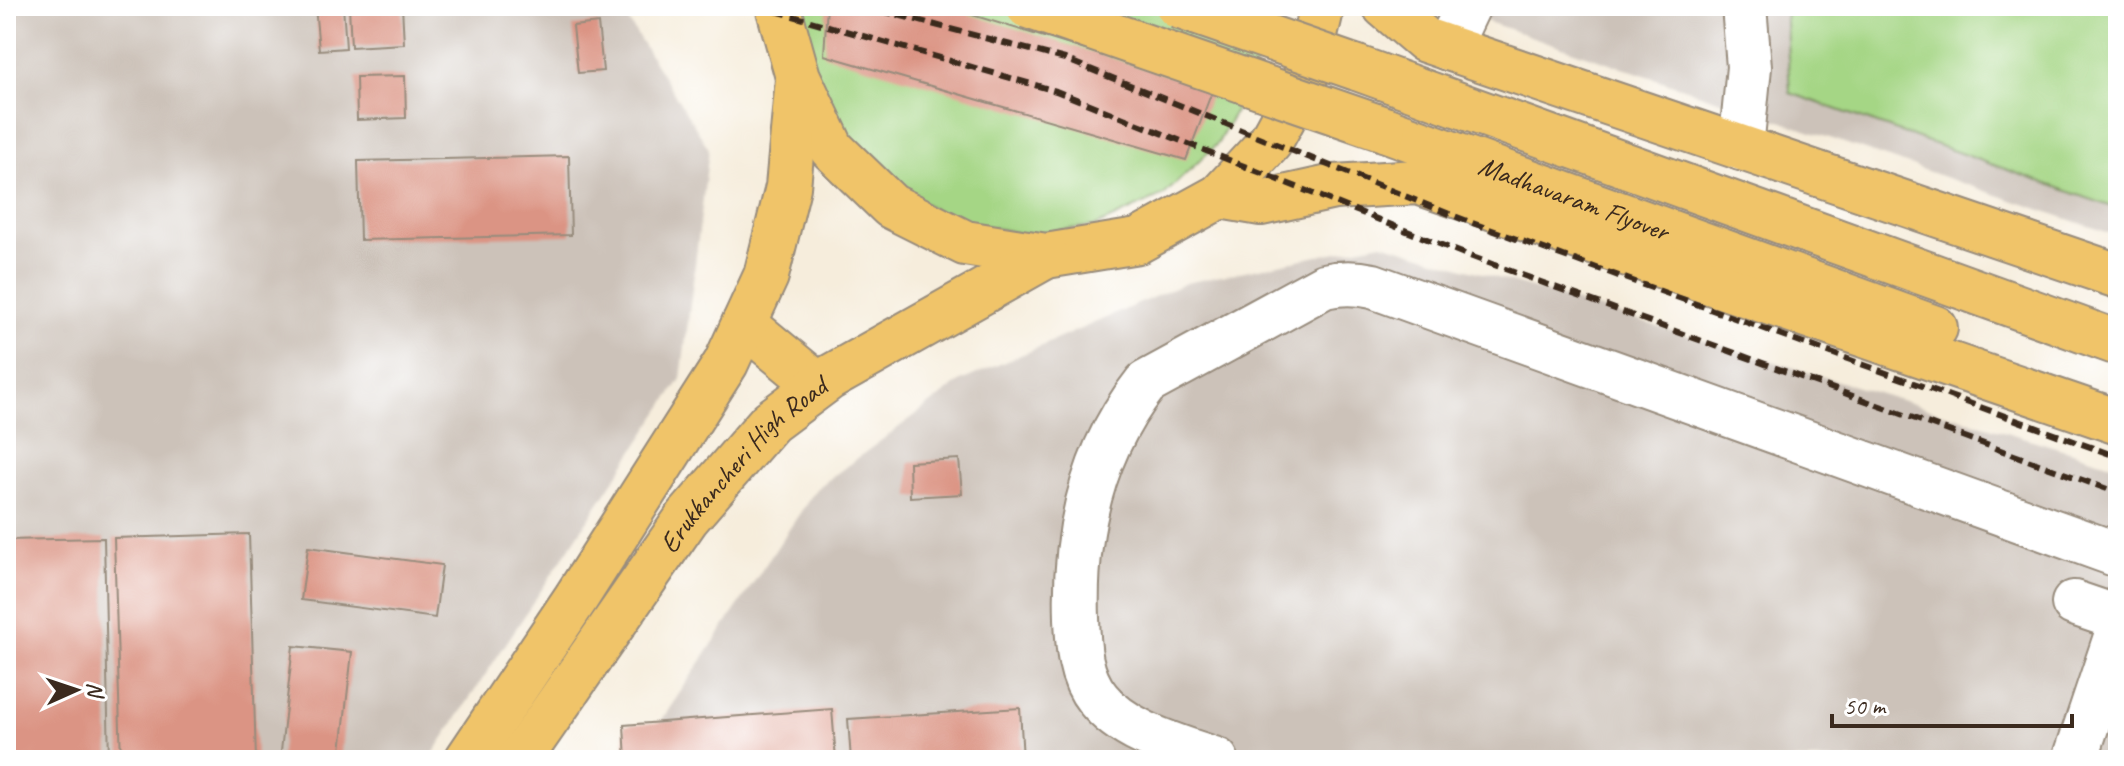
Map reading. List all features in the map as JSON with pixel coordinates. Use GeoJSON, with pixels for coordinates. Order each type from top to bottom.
{"type":"FeatureCollection","features":[{"type":"Feature","properties":{"kind":"main road"},"geometry":{"type":"LineString","coordinates":[[778,6],[798,77],[832,149],[891,206],[965,243],[1046,256],[1138,241],[1220,196],[1270,142],[1305,78],[1322,6]]}},
{"type":"Feature","properties":{"kind":"main road","name":"Madhavaram Flyover"},"geometry":{"type":"LineString","coordinates":[[1028,6],[1384,129],[2118,394]]}},
{"type":"Feature","properties":{"kind":"main road","name":"Madhavaram Flyover"},"geometry":{"type":"LineString","coordinates":[[1178,6],[2118,343]]}},
{"type":"Feature","properties":{"kind":"main road"},"geometry":{"type":"LineString","coordinates":[[1385,6],[1425,40],[2118,276]]}},
{"type":"Feature","properties":{"kind":"main road"},"geometry":{"type":"LineString","coordinates":[[467,760],[576,598],[726,363],[766,276],[788,187],[798,77]]}},
{"type":"Feature","properties":{"kind":"main road"},"geometry":{"type":"LineString","coordinates":[[1220,196],[1261,203],[1334,187],[1418,182],[2118,422]]}},
{"type":"Feature","properties":{"kind":"main road","name":"Erukkancheri High Road"},"geometry":{"type":"LineString","coordinates":[[519,760],[687,518],[770,422],[818,385],[1046,256]]}},
{"type":"Feature","properties":{"kind":"main road"},"geometry":{"type":"LineString","coordinates":[[744,324],[818,385]]}},
{"type":"Feature","properties":{"kind":"lane"},"geometry":{"type":"LineString","coordinates":[[1448,48],[1468,6]]}},
{"type":"Feature","properties":{"kind":"lane"},"geometry":{"type":"LineString","coordinates":[[1741,148],[1749,67],[1744,6]]}},
{"type":"Feature","properties":{"kind":"lane"},"geometry":{"type":"LineString","coordinates":[[1216,760],[1145,733],[1121,720],[1098,699],[1083,676],[1077,641],[1076,576],[1081,526],[1105,450],[1127,407],[1146,383],[1336,283],[1356,282],[1373,286],[2118,555]]}},
{"type":"Feature","properties":{"kind":"lane"},"geometry":{"type":"LineString","coordinates":[[2074,603],[2118,618]]}},
{"type":"Feature","properties":{"kind":"lane"},"geometry":{"type":"LineString","coordinates":[[2075,760],[2118,631]]}},
{"type":"Feature","properties":{"kind":"shaded area"},"geometry":{"type":"Polygon","coordinates":[[[6,6],[619,6],[709,149],[681,379],[429,760],[6,760],[6,6]]]}},
{"type":"Feature","properties":{"kind":"shaded area"},"geometry":{"type":"Polygon","coordinates":[[[1460,6],[2118,6],[2118,236],[1465,14],[1460,6]]]}},
{"type":"Feature","properties":{"kind":"shaded area"},"geometry":{"type":"Polygon","coordinates":[[[1382,243],[2118,466],[2118,760],[635,760],[816,489],[961,381],[1186,283],[1382,243]]]}},
{"type":"Feature","properties":{"kind":"green space"},"geometry":{"type":"Polygon","coordinates":[[[805,6],[1266,6],[1253,78],[1218,143],[1164,195],[1096,226],[1022,234],[949,218],[885,180],[837,123],[808,54],[805,6]]]}},
{"type":"Feature","properties":{"kind":"green space"},"geometry":{"type":"Polygon","coordinates":[[[1785,6],[2118,6],[2118,209],[1790,93],[1785,6]]]}},
{"type":"Feature","properties":{"kind":"building"},"geometry":{"type":"Polygon","coordinates":[[[315,6],[343,6],[346,48],[319,50],[315,6]]]}},
{"type":"Feature","properties":{"kind":"building"},"geometry":{"type":"Polygon","coordinates":[[[349,6],[402,6],[404,44],[351,47],[349,6]]]}},
{"type":"Feature","properties":{"kind":"building"},"geometry":{"type":"Polygon","coordinates":[[[827,6],[943,6],[1213,89],[1186,160],[824,55],[827,6]]]}},
{"type":"Feature","properties":{"kind":"building"},"geometry":{"type":"Polygon","coordinates":[[[598,23],[603,71],[578,73],[573,26],[598,23]]]}},
{"type":"Feature","properties":{"kind":"building"},"geometry":{"type":"Polygon","coordinates":[[[405,76],[406,118],[357,120],[356,77],[405,76]]]}},
{"type":"Feature","properties":{"kind":"building"},"geometry":{"type":"Polygon","coordinates":[[[569,156],[571,235],[360,240],[358,161],[569,156]]]}},
{"type":"Feature","properties":{"kind":"building"},"geometry":{"type":"Polygon","coordinates":[[[959,459],[962,494],[910,497],[909,462],[959,459]]]}},
{"type":"Feature","properties":{"kind":"building"},"geometry":{"type":"Polygon","coordinates":[[[249,534],[256,760],[121,760],[114,538],[249,534]]]}},
{"type":"Feature","properties":{"kind":"building"},"geometry":{"type":"Polygon","coordinates":[[[104,538],[109,760],[6,760],[6,540],[104,538]]]}},
{"type":"Feature","properties":{"kind":"building"},"geometry":{"type":"Polygon","coordinates":[[[308,547],[442,565],[435,618],[301,600],[308,547]]]}},
{"type":"Feature","properties":{"kind":"building"},"geometry":{"type":"Polygon","coordinates":[[[293,646],[352,652],[340,760],[280,760],[293,646]]]}},
{"type":"Feature","properties":{"kind":"building"},"geometry":{"type":"Polygon","coordinates":[[[1020,708],[1023,760],[851,760],[848,719],[1020,708]]]}},
{"type":"Feature","properties":{"kind":"building"},"geometry":{"type":"Polygon","coordinates":[[[832,709],[836,760],[626,760],[624,725],[832,709]]]}},
{"type":"Feature","properties":{"kind":"railway"},"geometry":{"type":"LineString","coordinates":[[758,6],[1056,91],[1467,255],[2118,493]]}},
{"type":"Feature","properties":{"kind":"railway"},"geometry":{"type":"LineString","coordinates":[[863,6],[1065,59],[1467,221],[2118,457]]}}]}
